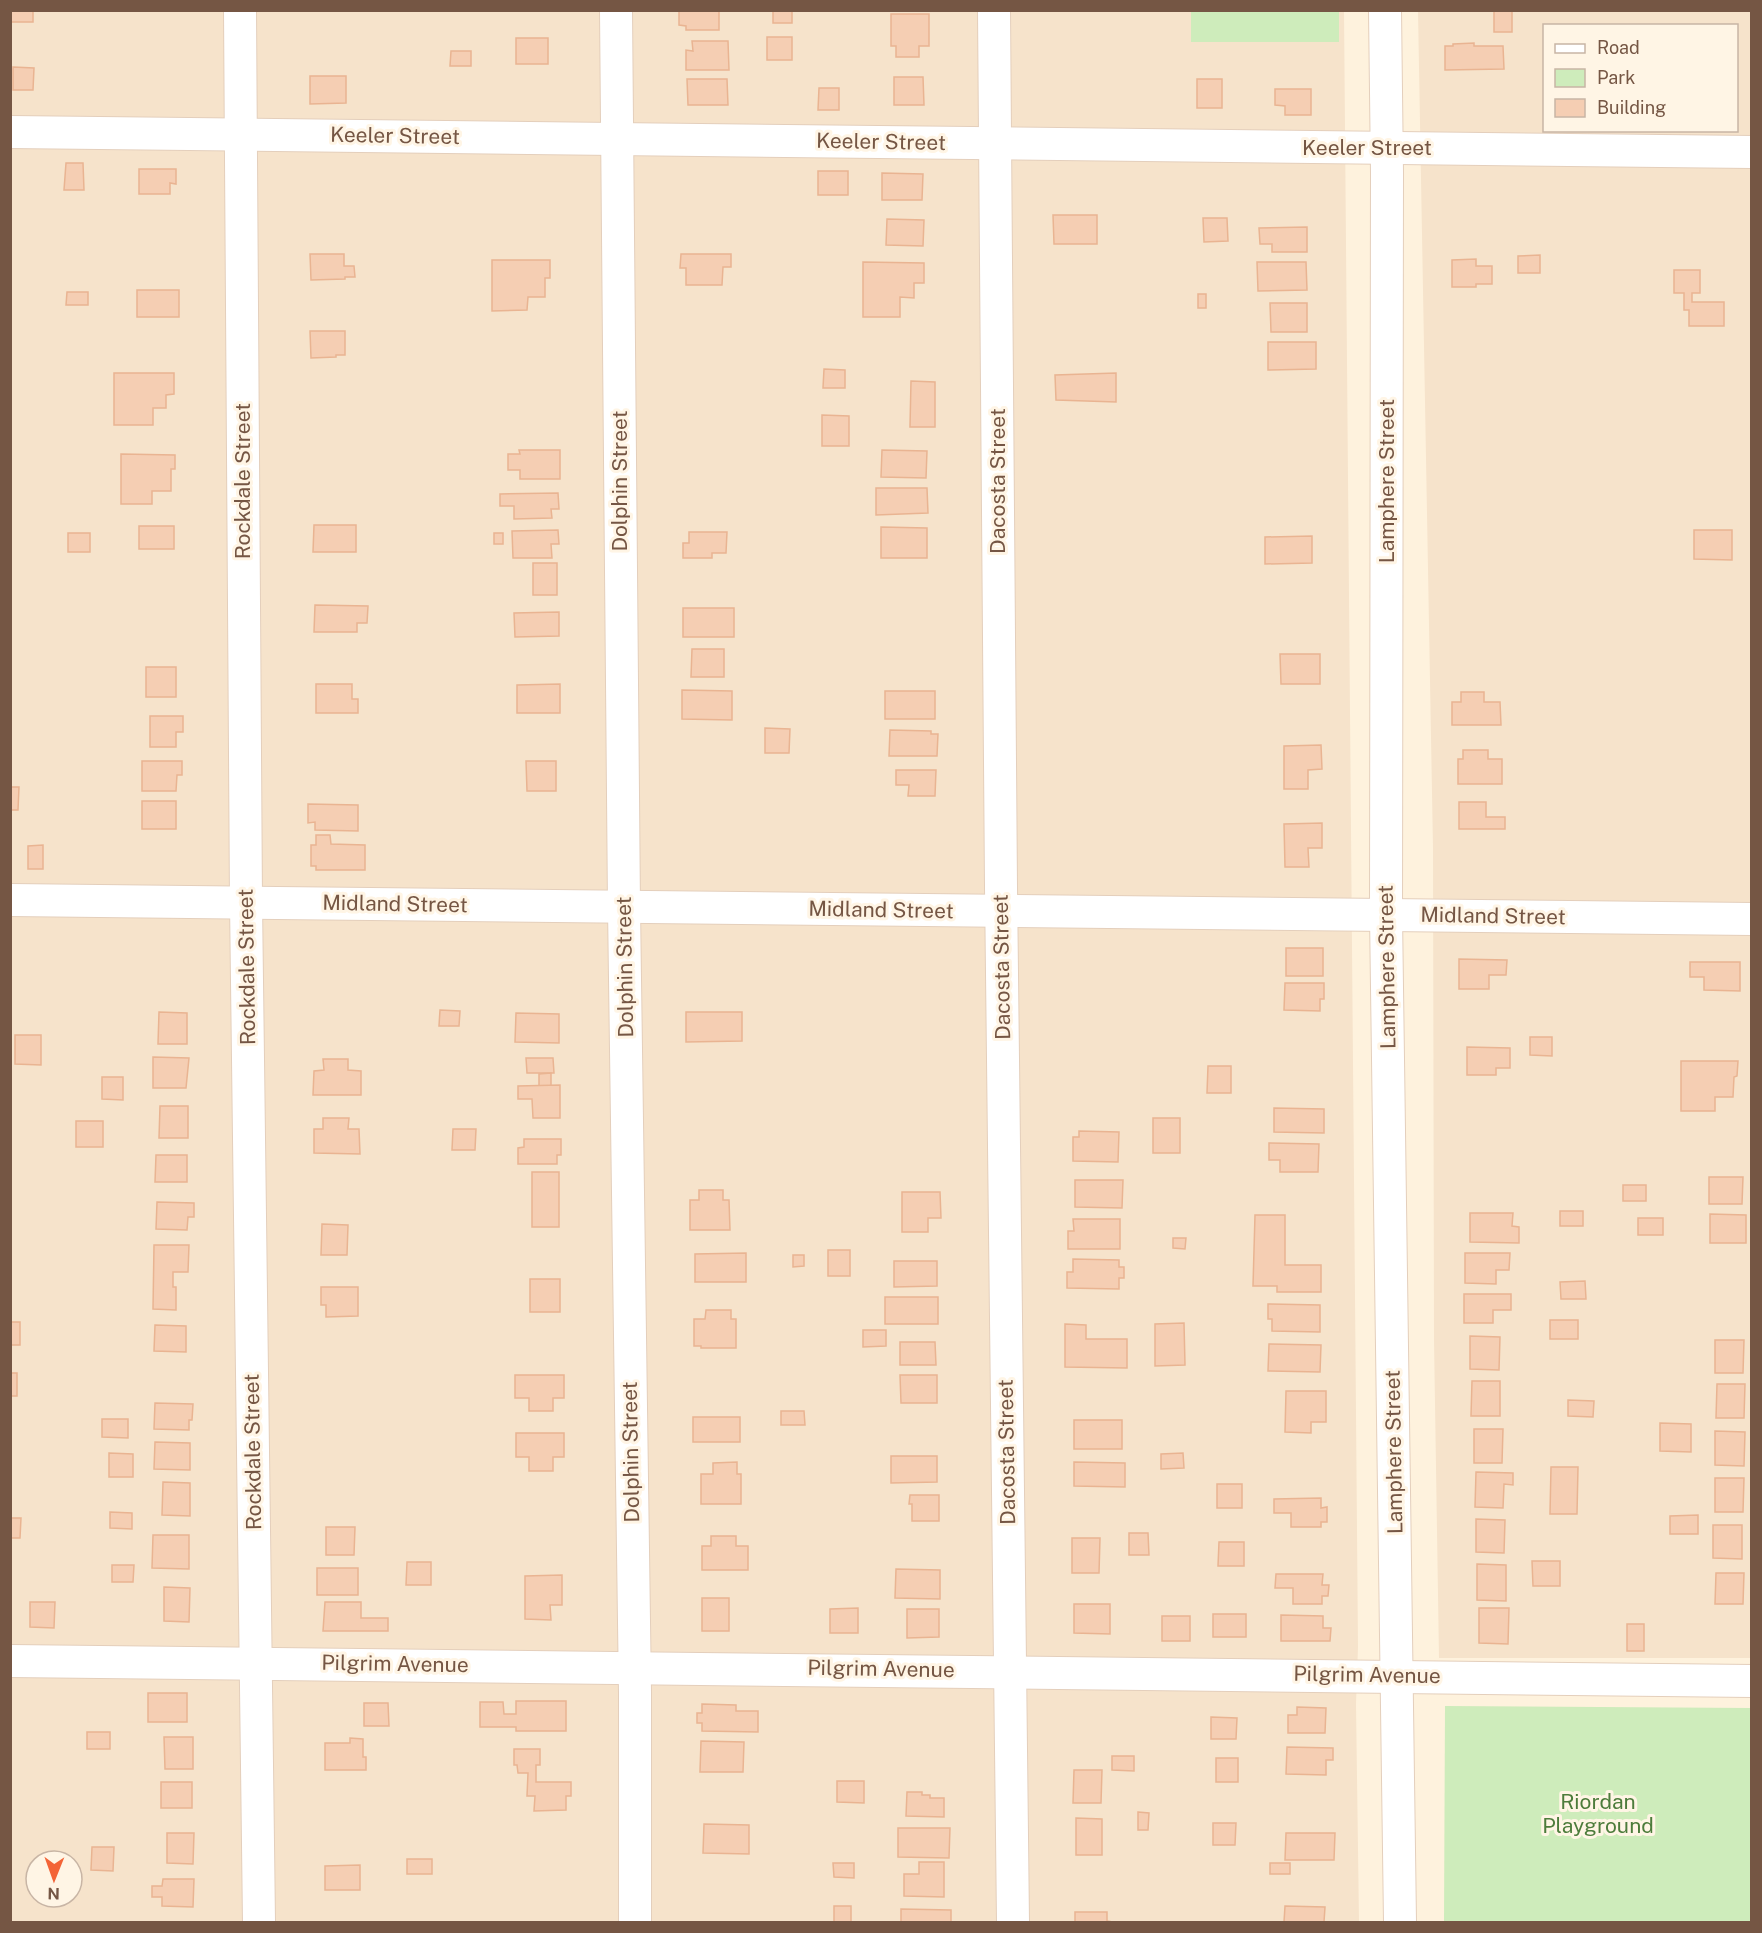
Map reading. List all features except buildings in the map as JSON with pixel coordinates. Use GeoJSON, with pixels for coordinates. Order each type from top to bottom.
{"type":"FeatureCollection","features":[{"type":"Feature","properties":{"kind":"street","name":"Rockdale Street"},"geometry":{"type":"LineString","coordinates":[[240,10],[246,902],[259,1923]]}},
{"type":"Feature","properties":{"kind":"street","name":"Dolphin Street"},"geometry":{"type":"LineString","coordinates":[[616,10],[635,1923]]}},
{"type":"Feature","properties":{"kind":"street","name":"Dacosta Street"},"geometry":{"type":"LineString","coordinates":[[994,10],[1013,1923]]}},
{"type":"Feature","properties":{"kind":"street","name":"Lamphere Street"},"geometry":{"type":"LineString","coordinates":[[1385,10],[1387,148],[1386,915],[1400,1923]]}},
{"type":"Feature","properties":{"kind":"street","name":"Keeler Street"},"geometry":{"type":"LineString","coordinates":[[10,132],[1752,152]]}},
{"type":"Feature","properties":{"kind":"street","name":"Midland Street"},"geometry":{"type":"LineString","coordinates":[[10,900],[1752,919]]}},
{"type":"Feature","properties":{"kind":"street","name":"Pilgrim Avenue"},"geometry":{"type":"LineString","coordinates":[[10,1661],[1752,1681]]}},
{"type":"Feature","properties":{"kind":"shaded area"},"geometry":{"type":"Polygon","coordinates":[[[11,11],[1344,11],[1359,1922],[11,1922],[11,11]]]}},
{"type":"Feature","properties":{"kind":"shaded area"},"geometry":{"type":"Polygon","coordinates":[[[1418,11],[1751,11],[1751,1658],[1439,1658],[1434,1340],[1433,848],[1418,11]]]}},
{"type":"Feature","properties":{"kind":"green space"},"geometry":{"type":"Polygon","coordinates":[[[1191,11],[1339,11],[1339,42],[1191,42],[1191,11]]]}},
{"type":"Feature","properties":{"kind":"green space","name":"Riordan Playground"},"geometry":{"type":"Polygon","coordinates":[[[1445,1706],[1751,1708],[1751,1922],[1444,1922],[1445,1706]]]}}]}
